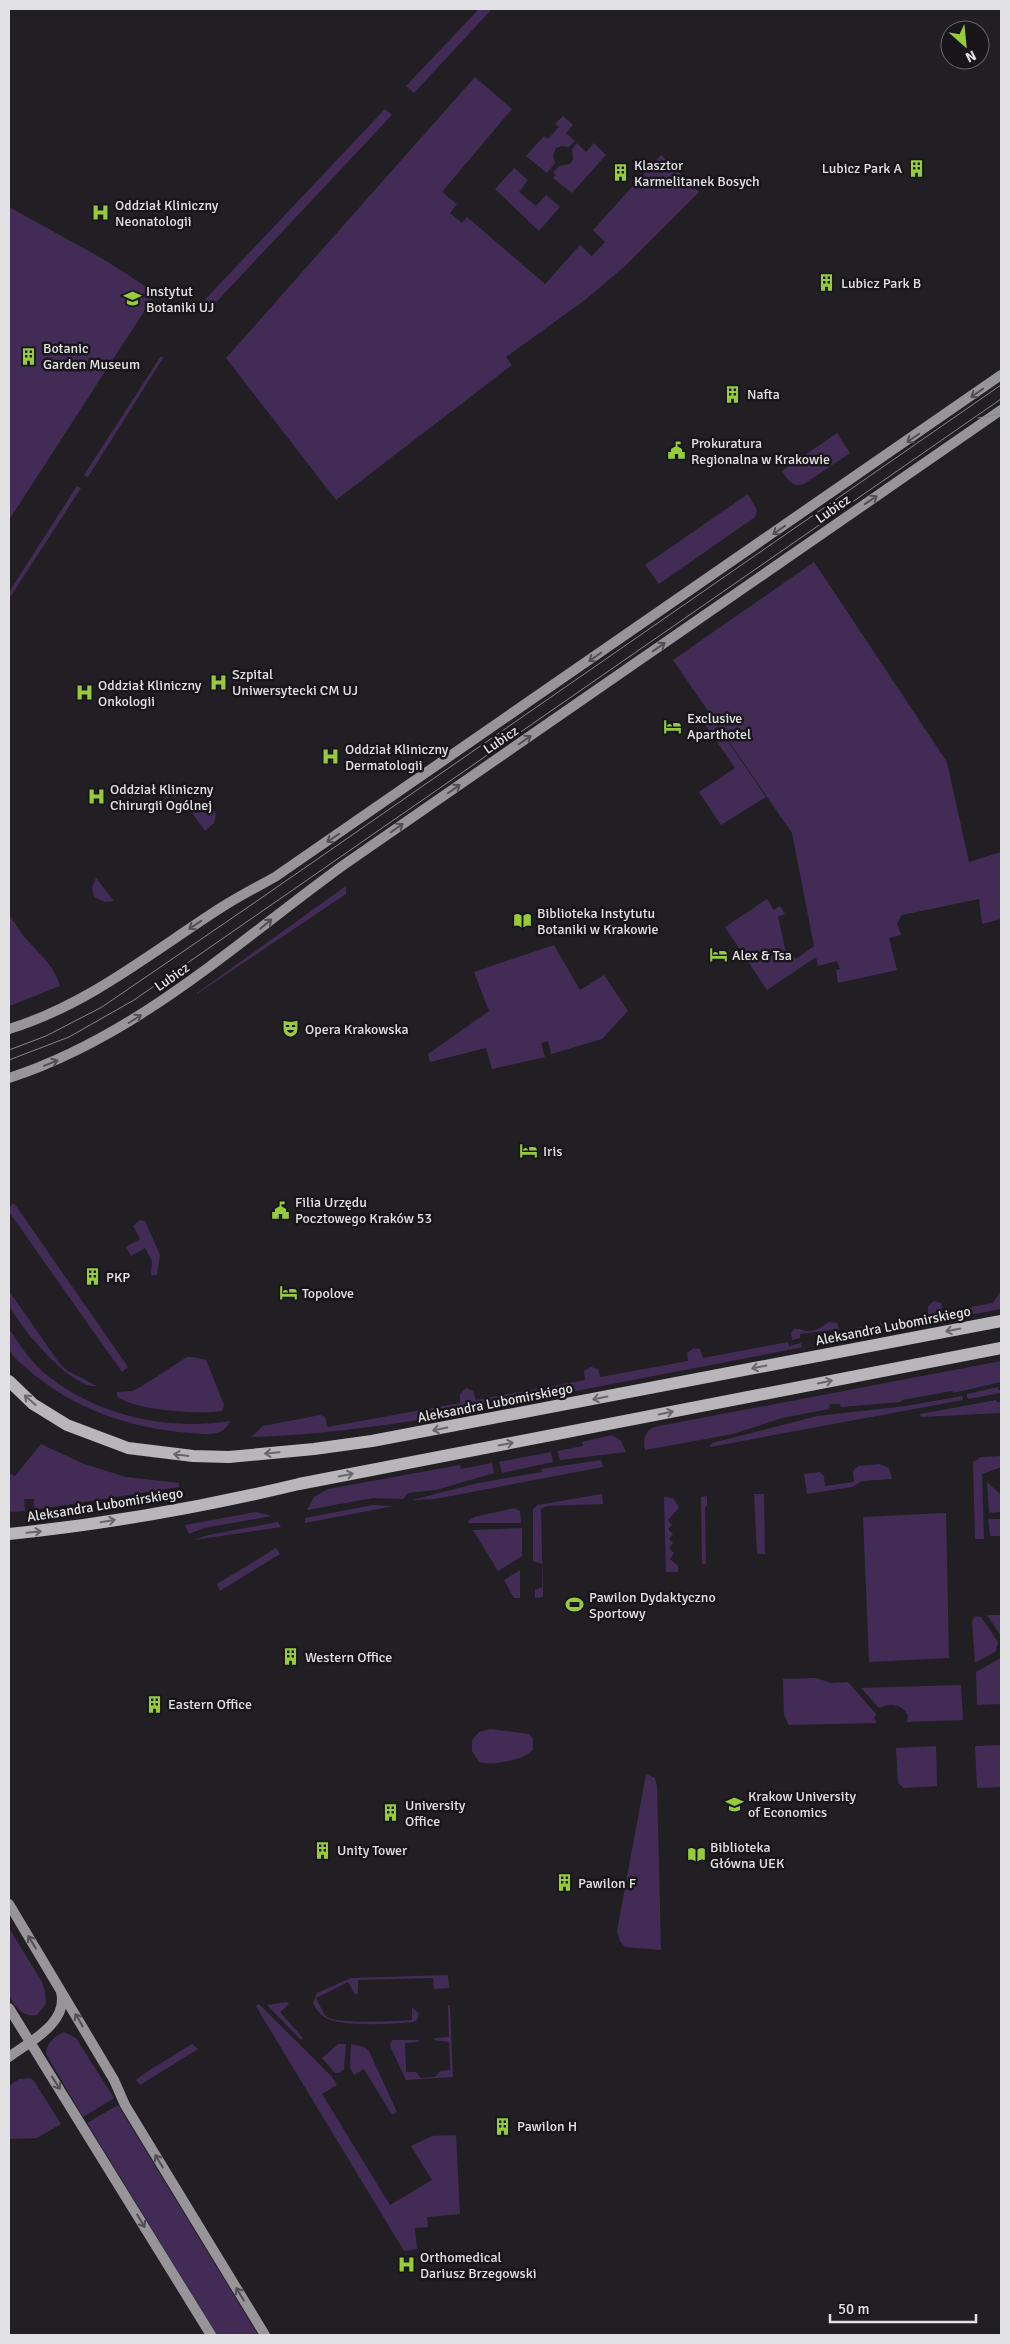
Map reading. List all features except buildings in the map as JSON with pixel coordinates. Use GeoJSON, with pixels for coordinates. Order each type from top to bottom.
{"type":"FeatureCollection","features":[{"type":"Feature","properties":{"kind":"main road","name":"Aleksandra Lubomirskiego"},"geometry":{"type":"LineString","coordinates":[[9,1381],[34,1404],[67,1425],[128,1448],[193,1456],[229,1456],[314,1449],[372,1441],[1001,1321]]}},
{"type":"Feature","properties":{"kind":"main road","name":"Aleksandra Lubomirskiego"},"geometry":{"type":"LineString","coordinates":[[9,1534],[60,1529],[229,1501],[299,1484],[1001,1348]]}},
{"type":"Feature","properties":{"kind":"street","name":"Lubicz"},"geometry":{"type":"LineString","coordinates":[[9,1029],[46,1016],[121,975],[223,906],[275,877],[1001,376]]}},
{"type":"Feature","properties":{"kind":"street","name":"Lubicz"},"geometry":{"type":"LineString","coordinates":[[9,1078],[51,1063],[92,1044],[143,1014],[250,938],[296,900],[345,864],[1001,410]]}},
{"type":"Feature","properties":{"kind":"street"},"geometry":{"type":"LineString","coordinates":[[9,1904],[114,2080],[125,2105],[265,2335]]}},
{"type":"Feature","properties":{"kind":"street"},"geometry":{"type":"LineString","coordinates":[[9,2057],[51,2025],[61,2010],[62,1999],[56,1981]]}},
{"type":"Feature","properties":{"kind":"street"},"geometry":{"type":"LineString","coordinates":[[9,2008],[211,2335]]}},
{"type":"Feature","properties":{"kind":"shaded area"},"geometry":{"type":"Polygon","coordinates":[[[479,9],[492,9],[414,93],[406,86],[479,9]]]}},
{"type":"Feature","properties":{"kind":"shaded area"},"geometry":{"type":"Polygon","coordinates":[[[475,77],[512,109],[442,192],[457,204],[450,213],[462,223],[467,217],[545,284],[580,245],[592,256],[605,242],[593,230],[661,155],[699,192],[625,266],[585,300],[506,357],[512,365],[336,500],[226,358],[475,77]]]}},
{"type":"Feature","properties":{"kind":"shaded area"},"geometry":{"type":"Polygon","coordinates":[[[385,109],[392,115],[204,315],[198,307],[385,109]]]}},
{"type":"Feature","properties":{"kind":"shaded area"},"geometry":{"type":"Polygon","coordinates":[[[563,116],[573,125],[566,133],[575,141],[569,147],[562,146],[556,148],[553,155],[555,163],[547,173],[526,156],[544,136],[548,139],[559,127],[555,124],[563,116]]]}},
{"type":"Feature","properties":{"kind":"shaded area"},"geometry":{"type":"Polygon","coordinates":[[[577,143],[586,152],[594,143],[606,155],[572,193],[553,178],[556,175],[553,172],[559,166],[570,164],[573,159],[572,149],[577,143]]]}},
{"type":"Feature","properties":{"kind":"shaded area"},"geometry":{"type":"Polygon","coordinates":[[[514,168],[528,180],[519,192],[536,206],[546,195],[560,207],[539,231],[495,189],[514,168]]]}},
{"type":"Feature","properties":{"kind":"shaded area"},"geometry":{"type":"Polygon","coordinates":[[[9,207],[103,259],[156,293],[9,520],[9,207]]]}},
{"type":"Feature","properties":{"kind":"shaded area"},"geometry":{"type":"Polygon","coordinates":[[[161,356],[163,358],[88,477],[84,475],[161,356]]]}},
{"type":"Feature","properties":{"kind":"shaded area"},"geometry":{"type":"Polygon","coordinates":[[[837,433],[850,453],[804,484],[796,485],[788,480],[782,471],[837,433]]]}},
{"type":"Feature","properties":{"kind":"shaded area"},"geometry":{"type":"Polygon","coordinates":[[[77,486],[81,488],[9,599],[9,592],[77,486]]]}},
{"type":"Feature","properties":{"kind":"shaded area"},"geometry":{"type":"Polygon","coordinates":[[[748,494],[757,510],[755,517],[659,584],[645,565],[748,494]]]}},
{"type":"Feature","properties":{"kind":"shaded area"},"geometry":{"type":"Polygon","coordinates":[[[814,562],[947,762],[969,862],[1001,852],[1001,919],[982,924],[979,899],[902,915],[897,923],[901,935],[889,938],[897,970],[838,983],[836,970],[840,969],[837,961],[818,966],[816,957],[767,990],[725,927],[767,899],[774,910],[780,906],[785,914],[778,916],[787,958],[794,957],[796,959],[814,946],[792,833],[673,660],[814,562]]]}},
{"type":"Feature","properties":{"kind":"shaded area"},"geometry":{"type":"Polygon","coordinates":[[[712,718],[766,797],[721,825],[699,792],[735,768],[704,723],[712,718]]]}},
{"type":"Feature","properties":{"kind":"shaded area"},"geometry":{"type":"Polygon","coordinates":[[[199,804],[213,809],[216,814],[214,823],[205,831],[188,807],[199,804]]]}},
{"type":"Feature","properties":{"kind":"shaded area"},"geometry":{"type":"Polygon","coordinates":[[[96,878],[114,901],[105,902],[94,897],[92,887],[96,878]]]}},
{"type":"Feature","properties":{"kind":"shaded area"},"geometry":{"type":"Polygon","coordinates":[[[346,886],[346,894],[197,994],[197,993],[346,886]]]}},
{"type":"Feature","properties":{"kind":"shaded area"},"geometry":{"type":"Polygon","coordinates":[[[9,914],[22,934],[51,967],[60,986],[9,1006],[9,914]]]}},
{"type":"Feature","properties":{"kind":"shaded area"},"geometry":{"type":"Polygon","coordinates":[[[554,945],[580,990],[604,975],[628,1011],[602,1039],[551,1054],[548,1041],[541,1043],[545,1057],[492,1069],[486,1048],[430,1062],[428,1054],[489,1011],[474,972],[554,945]]]}},
{"type":"Feature","properties":{"kind":"shaded area"},"geometry":{"type":"Polygon","coordinates":[[[14,1203],[128,1367],[122,1372],[9,1212],[9,1207],[14,1203]]]}},
{"type":"Feature","properties":{"kind":"shaded area"},"geometry":{"type":"Polygon","coordinates":[[[140,1220],[145,1221],[160,1255],[157,1275],[151,1275],[152,1261],[145,1248],[131,1256],[126,1247],[140,1239],[133,1226],[140,1220]]]}},
{"type":"Feature","properties":{"kind":"shaded area"},"geometry":{"type":"Polygon","coordinates":[[[9,1291],[60,1364],[68,1371],[97,1386],[86,1384],[74,1378],[48,1356],[25,1329],[10,1307],[9,1291]]]}},
{"type":"Feature","properties":{"kind":"shaded area"},"geometry":{"type":"Polygon","coordinates":[[[1001,1291],[1001,1309],[466,1412],[465,1408],[460,1409],[460,1413],[330,1432],[251,1437],[263,1426],[320,1415],[325,1417],[328,1427],[460,1403],[460,1394],[466,1388],[473,1391],[476,1400],[585,1380],[584,1371],[591,1367],[598,1369],[600,1377],[688,1361],[687,1353],[694,1348],[700,1349],[703,1358],[788,1342],[789,1346],[801,1343],[802,1347],[833,1341],[832,1337],[846,1335],[845,1330],[928,1315],[928,1306],[934,1301],[941,1303],[943,1312],[993,1303],[1001,1291]]]}},
{"type":"Feature","properties":{"kind":"shaded area"},"geometry":{"type":"Polygon","coordinates":[[[829,1322],[837,1323],[839,1329],[800,1334],[800,1338],[792,1340],[791,1333],[794,1329],[813,1331],[829,1322]]]}},
{"type":"Feature","properties":{"kind":"shaded area"},"geometry":{"type":"Polygon","coordinates":[[[9,1329],[42,1371],[68,1390],[89,1401],[134,1417],[158,1422],[206,1424],[230,1421],[218,1433],[202,1434],[145,1426],[103,1414],[63,1395],[26,1368],[10,1351],[8,1344],[9,1329]]]}},
{"type":"Feature","properties":{"kind":"shaded area"},"geometry":{"type":"Polygon","coordinates":[[[187,1357],[206,1360],[224,1405],[222,1411],[183,1412],[151,1408],[136,1405],[117,1396],[117,1392],[132,1391],[139,1388],[187,1357]]]}},
{"type":"Feature","properties":{"kind":"shaded area"},"geometry":{"type":"Polygon","coordinates":[[[1001,1361],[1001,1382],[953,1393],[952,1391],[902,1400],[901,1402],[841,1407],[840,1404],[830,1404],[829,1409],[782,1418],[733,1434],[645,1450],[645,1437],[648,1431],[654,1427],[1001,1361]]]}},
{"type":"Feature","properties":{"kind":"shaded area"},"geometry":{"type":"Polygon","coordinates":[[[998,1387],[1001,1393],[968,1399],[967,1397],[967,1394],[998,1387]]]}},
{"type":"Feature","properties":{"kind":"shaded area"},"geometry":{"type":"Polygon","coordinates":[[[962,1396],[963,1400],[710,1447],[712,1443],[817,1416],[906,1406],[962,1396]]]}},
{"type":"Feature","properties":{"kind":"shaded area"},"geometry":{"type":"Polygon","coordinates":[[[996,1400],[1001,1402],[1001,1413],[921,1417],[920,1414],[996,1400]]]}},
{"type":"Feature","properties":{"kind":"shaded area"},"geometry":{"type":"Polygon","coordinates":[[[612,1435],[621,1441],[626,1452],[560,1460],[557,1451],[583,1446],[582,1442],[612,1435]]]}},
{"type":"Feature","properties":{"kind":"shaded area"},"geometry":{"type":"Polygon","coordinates":[[[41,1444],[84,1464],[126,1477],[179,1483],[179,1487],[34,1510],[34,1499],[24,1499],[25,1511],[11,1512],[9,1509],[9,1473],[15,1476],[41,1444]]]}},
{"type":"Feature","properties":{"kind":"shaded area"},"geometry":{"type":"Polygon","coordinates":[[[551,1452],[553,1462],[502,1473],[499,1462],[551,1452]]]}},
{"type":"Feature","properties":{"kind":"shaded area"},"geometry":{"type":"Polygon","coordinates":[[[1001,1456],[1001,1467],[982,1474],[984,1539],[975,1539],[973,1462],[981,1457],[1001,1456]]]}},
{"type":"Feature","properties":{"kind":"shaded area"},"geometry":{"type":"Polygon","coordinates":[[[601,1460],[603,1467],[435,1499],[412,1500],[478,1483],[542,1472],[541,1469],[601,1460]]]}},
{"type":"Feature","properties":{"kind":"shaded area"},"geometry":{"type":"Polygon","coordinates":[[[492,1463],[494,1473],[436,1490],[408,1493],[403,1499],[373,1498],[307,1510],[314,1497],[328,1489],[460,1465],[461,1469],[492,1463]]]}},
{"type":"Feature","properties":{"kind":"shaded area"},"geometry":{"type":"Polygon","coordinates":[[[879,1464],[889,1468],[892,1479],[862,1481],[852,1487],[807,1494],[804,1474],[820,1472],[824,1476],[825,1486],[854,1482],[853,1471],[858,1466],[879,1464]]]}},
{"type":"Feature","properties":{"kind":"shaded area"},"geometry":{"type":"Polygon","coordinates":[[[987,1482],[1001,1495],[1001,1512],[989,1513],[987,1482]]]}},
{"type":"Feature","properties":{"kind":"shaded area"},"geometry":{"type":"Polygon","coordinates":[[[602,1494],[603,1504],[546,1506],[541,1509],[543,1597],[535,1598],[535,1590],[542,1587],[542,1564],[533,1561],[533,1509],[538,1505],[602,1494]]]}},
{"type":"Feature","properties":{"kind":"shaded area"},"geometry":{"type":"Polygon","coordinates":[[[754,1494],[764,1494],[765,1554],[757,1554],[754,1494]]]}},
{"type":"Feature","properties":{"kind":"shaded area"},"geometry":{"type":"Polygon","coordinates":[[[707,1496],[707,1506],[705,1507],[706,1564],[702,1564],[701,1497],[707,1496]]]}},
{"type":"Feature","properties":{"kind":"shaded area"},"geometry":{"type":"Polygon","coordinates":[[[664,1497],[673,1498],[679,1508],[668,1520],[672,1525],[668,1529],[673,1534],[669,1539],[673,1543],[669,1548],[674,1553],[670,1559],[678,1566],[678,1572],[666,1572],[664,1497]]]}},
{"type":"Feature","properties":{"kind":"shaded area"},"geometry":{"type":"Polygon","coordinates":[[[373,1505],[394,1506],[305,1523],[305,1518],[373,1505]]]}},
{"type":"Feature","properties":{"kind":"shaded area"},"geometry":{"type":"Polygon","coordinates":[[[514,1508],[520,1511],[521,1523],[468,1523],[474,1517],[514,1508]]]}},
{"type":"Feature","properties":{"kind":"shaded area"},"geometry":{"type":"Polygon","coordinates":[[[256,1512],[272,1516],[204,1528],[189,1534],[185,1525],[256,1512]]]}},
{"type":"Feature","properties":{"kind":"shaded area"},"geometry":{"type":"Polygon","coordinates":[[[946,1513],[949,1658],[869,1662],[863,1517],[946,1513]]]}},
{"type":"Feature","properties":{"kind":"shaded area"},"geometry":{"type":"Polygon","coordinates":[[[988,1519],[1001,1519],[1001,1536],[990,1536],[988,1519]]]}},
{"type":"Feature","properties":{"kind":"shaded area"},"geometry":{"type":"Polygon","coordinates":[[[278,1522],[281,1527],[194,1540],[208,1535],[278,1522]]]}},
{"type":"Feature","properties":{"kind":"shaded area"},"geometry":{"type":"Polygon","coordinates":[[[522,1528],[522,1556],[498,1571],[473,1530],[522,1528]]]}},
{"type":"Feature","properties":{"kind":"shaded area"},"geometry":{"type":"Polygon","coordinates":[[[276,1548],[280,1554],[220,1591],[217,1584],[276,1548]]]}},
{"type":"Feature","properties":{"kind":"shaded area"},"geometry":{"type":"Polygon","coordinates":[[[520,1570],[520,1598],[514,1598],[504,1580],[520,1570]]]}},
{"type":"Feature","properties":{"kind":"shaded area"},"geometry":{"type":"Polygon","coordinates":[[[987,1615],[1001,1615],[1001,1636],[987,1615]]]}},
{"type":"Feature","properties":{"kind":"shaded area"},"geometry":{"type":"Polygon","coordinates":[[[975,1616],[981,1617],[998,1642],[996,1651],[975,1663],[972,1622],[975,1616]]]}},
{"type":"Feature","properties":{"kind":"shaded area"},"geometry":{"type":"Polygon","coordinates":[[[1000,1658],[1001,1704],[977,1705],[976,1672],[1000,1658]]]}},
{"type":"Feature","properties":{"kind":"shaded area"},"geometry":{"type":"Polygon","coordinates":[[[816,1678],[831,1683],[848,1682],[876,1714],[874,1719],[876,1723],[789,1725],[784,1715],[783,1679],[816,1678]]]}},
{"type":"Feature","properties":{"kind":"shaded area"},"geometry":{"type":"Polygon","coordinates":[[[961,1685],[963,1720],[907,1722],[908,1715],[902,1708],[888,1705],[879,1708],[861,1688],[961,1685]]]}},
{"type":"Feature","properties":{"kind":"shaded area"},"geometry":{"type":"Polygon","coordinates":[[[490,1729],[529,1734],[533,1739],[533,1749],[524,1756],[508,1761],[479,1762],[472,1751],[472,1740],[479,1732],[490,1729]]]}},
{"type":"Feature","properties":{"kind":"shaded area"},"geometry":{"type":"Polygon","coordinates":[[[1001,1745],[1001,1787],[977,1788],[975,1746],[1001,1745]]]}},
{"type":"Feature","properties":{"kind":"shaded area"},"geometry":{"type":"Polygon","coordinates":[[[936,1746],[937,1786],[904,1788],[898,1783],[896,1748],[936,1746]]]}},
{"type":"Feature","properties":{"kind":"shaded area"},"geometry":{"type":"Polygon","coordinates":[[[646,1774],[655,1778],[657,1786],[661,1950],[625,1947],[620,1941],[617,1931],[646,1774]]]}},
{"type":"Feature","properties":{"kind":"shaded area"},"geometry":{"type":"Polygon","coordinates":[[[9,1928],[42,1982],[46,2004],[37,2015],[23,2013],[13,2003],[9,1994],[9,1928]]]}},
{"type":"Feature","properties":{"kind":"shaded area"},"geometry":{"type":"Polygon","coordinates":[[[448,1975],[449,1988],[434,1989],[433,1978],[358,1980],[358,1994],[355,1994],[348,1982],[316,1998],[326,2016],[332,2019],[367,2022],[412,2020],[412,2007],[419,2014],[417,2020],[413,2022],[344,2023],[326,2018],[317,2010],[313,2003],[317,1993],[351,1978],[448,1975]]]}},
{"type":"Feature","properties":{"kind":"shaded area"},"geometry":{"type":"Polygon","coordinates":[[[287,2002],[289,2004],[280,2012],[303,2038],[301,2040],[267,2005],[287,2002]]]}},
{"type":"Feature","properties":{"kind":"shaded area"},"geometry":{"type":"Polygon","coordinates":[[[259,2004],[332,2077],[337,2085],[322,2094],[390,2205],[432,2180],[411,2146],[432,2136],[456,2135],[460,2214],[427,2217],[428,2227],[415,2228],[417,2249],[404,2251],[263,2018],[256,2006],[259,2004]]]}},
{"type":"Feature","properties":{"kind":"shaded area"},"geometry":{"type":"Polygon","coordinates":[[[448,2005],[450,2005],[453,2077],[406,2080],[390,2046],[392,2040],[420,2040],[418,2042],[405,2043],[406,2072],[416,2072],[421,2078],[435,2077],[440,2071],[450,2070],[449,2042],[434,2040],[435,2038],[449,2037],[448,2005]]]}},
{"type":"Feature","properties":{"kind":"shaded area"},"geometry":{"type":"Polygon","coordinates":[[[64,2032],[76,2038],[114,2098],[83,2117],[46,2054],[46,2050],[52,2040],[64,2032]]]}},
{"type":"Feature","properties":{"kind":"shaded area"},"geometry":{"type":"Polygon","coordinates":[[[192,2044],[198,2049],[140,2085],[136,2080],[142,2075],[192,2044]]]}},
{"type":"Feature","properties":{"kind":"shaded area"},"geometry":{"type":"Polygon","coordinates":[[[338,2044],[346,2044],[344,2069],[339,2073],[335,2073],[322,2058],[338,2044]]]}},
{"type":"Feature","properties":{"kind":"shaded area"},"geometry":{"type":"Polygon","coordinates":[[[351,2044],[364,2047],[369,2051],[397,2112],[392,2115],[364,2069],[354,2075],[350,2068],[351,2044]]]}},
{"type":"Feature","properties":{"kind":"shaded area"},"geometry":{"type":"Polygon","coordinates":[[[30,2078],[34,2081],[61,2124],[37,2138],[9,2139],[9,2086],[19,2079],[30,2078]]]}},
{"type":"Feature","properties":{"kind":"shaded area"},"geometry":{"type":"Polygon","coordinates":[[[118,2105],[258,2335],[217,2335],[87,2123],[118,2105]]]}},
{"type":"Feature","properties":{"kind":"tram line"},"geometry":{"type":"LineString","coordinates":[[9,1050],[46,1036],[102,1007],[1001,385]]}},
{"type":"Feature","properties":{"kind":"tram line"},"geometry":{"type":"LineString","coordinates":[[9,1060],[69,1037],[134,1000],[1001,399]]}},
{"type":"Feature","properties":{"kind":"tram line"},"geometry":{"type":"LineString","coordinates":[[978,418],[1001,414]]}},
{"type":"Feature","properties":{"kind":"place","name":"Lubicz Park A"},"geometry":{"type":"Point","coordinates":[916,168]}},
{"type":"Feature","properties":{"kind":"place","name":"Klasztor Karmelitanek Bosych"},"geometry":{"type":"Point","coordinates":[620,173]}},
{"type":"Feature","properties":{"kind":"place","name":"Oddział Kliniczny Neonatologii"},"geometry":{"type":"Point","coordinates":[101,213]}},
{"type":"Feature","properties":{"kind":"place","name":"Lubicz Park B"},"geometry":{"type":"Point","coordinates":[827,283]}},
{"type":"Feature","properties":{"kind":"place","name":"Instytut Botaniki UJ"},"geometry":{"type":"Point","coordinates":[132,299]}},
{"type":"Feature","properties":{"kind":"place","name":"Botanic Garden Museum"},"geometry":{"type":"Point","coordinates":[29,356]}},
{"type":"Feature","properties":{"kind":"place","name":"Nafta"},"geometry":{"type":"Point","coordinates":[733,394]}},
{"type":"Feature","properties":{"kind":"place","name":"Prokuratura Regionalna w Krakowie"},"geometry":{"type":"Point","coordinates":[677,451]}},
{"type":"Feature","properties":{"kind":"place","name":"Szpital Uniwersytecki CM UJ"},"geometry":{"type":"Point","coordinates":[218,682]}},
{"type":"Feature","properties":{"kind":"place","name":"Oddział Kliniczny Onkologii"},"geometry":{"type":"Point","coordinates":[84,693]}},
{"type":"Feature","properties":{"kind":"place","name":"Exclusive Aparthotel"},"geometry":{"type":"Point","coordinates":[673,726]}},
{"type":"Feature","properties":{"kind":"place","name":"Oddział Kliniczny Dermatologii"},"geometry":{"type":"Point","coordinates":[331,757]}},
{"type":"Feature","properties":{"kind":"place","name":"Oddział Kliniczny Chirurgii Ogólnej"},"geometry":{"type":"Point","coordinates":[96,797]}},
{"type":"Feature","properties":{"kind":"place","name":"Biblioteka Instytutu Botaniki w Krakowie"},"geometry":{"type":"Point","coordinates":[523,921]}},
{"type":"Feature","properties":{"kind":"place","name":"Alex & Tsa"},"geometry":{"type":"Point","coordinates":[718,955]}},
{"type":"Feature","properties":{"kind":"place","name":"Opera Krakowska"},"geometry":{"type":"Point","coordinates":[291,1029]}},
{"type":"Feature","properties":{"kind":"place","name":"Iris"},"geometry":{"type":"Point","coordinates":[529,1151]}},
{"type":"Feature","properties":{"kind":"place","name":"Filia Urzędu Pocztowego Kraków 53"},"geometry":{"type":"Point","coordinates":[281,1210]}},
{"type":"Feature","properties":{"kind":"place","name":"PKP"},"geometry":{"type":"Point","coordinates":[92,1277]}},
{"type":"Feature","properties":{"kind":"place","name":"Topolove"},"geometry":{"type":"Point","coordinates":[288,1293]}},
{"type":"Feature","properties":{"kind":"place","name":"Pawilon Dydaktyczno Sportowy"},"geometry":{"type":"Point","coordinates":[575,1605]}},
{"type":"Feature","properties":{"kind":"place","name":"Western Office"},"geometry":{"type":"Point","coordinates":[291,1657]}},
{"type":"Feature","properties":{"kind":"place","name":"Eastern Office"},"geometry":{"type":"Point","coordinates":[154,1704]}},
{"type":"Feature","properties":{"kind":"place","name":"Krakow University of Economics"},"geometry":{"type":"Point","coordinates":[734,1804]}},
{"type":"Feature","properties":{"kind":"place","name":"University Office"},"geometry":{"type":"Point","coordinates":[391,1813]}},
{"type":"Feature","properties":{"kind":"place","name":"Unity Tower"},"geometry":{"type":"Point","coordinates":[323,1850]}},
{"type":"Feature","properties":{"kind":"place","name":"Biblioteka Główna UEK"},"geometry":{"type":"Point","coordinates":[696,1855]}},
{"type":"Feature","properties":{"kind":"place","name":"Pawilon F"},"geometry":{"type":"Point","coordinates":[564,1883]}},
{"type":"Feature","properties":{"kind":"place","name":"Pawilon H"},"geometry":{"type":"Point","coordinates":[503,2126]}},
{"type":"Feature","properties":{"kind":"place","name":"Orthomedical Dariusz Brzegowski"},"geometry":{"type":"Point","coordinates":[406,2265]}}]}
